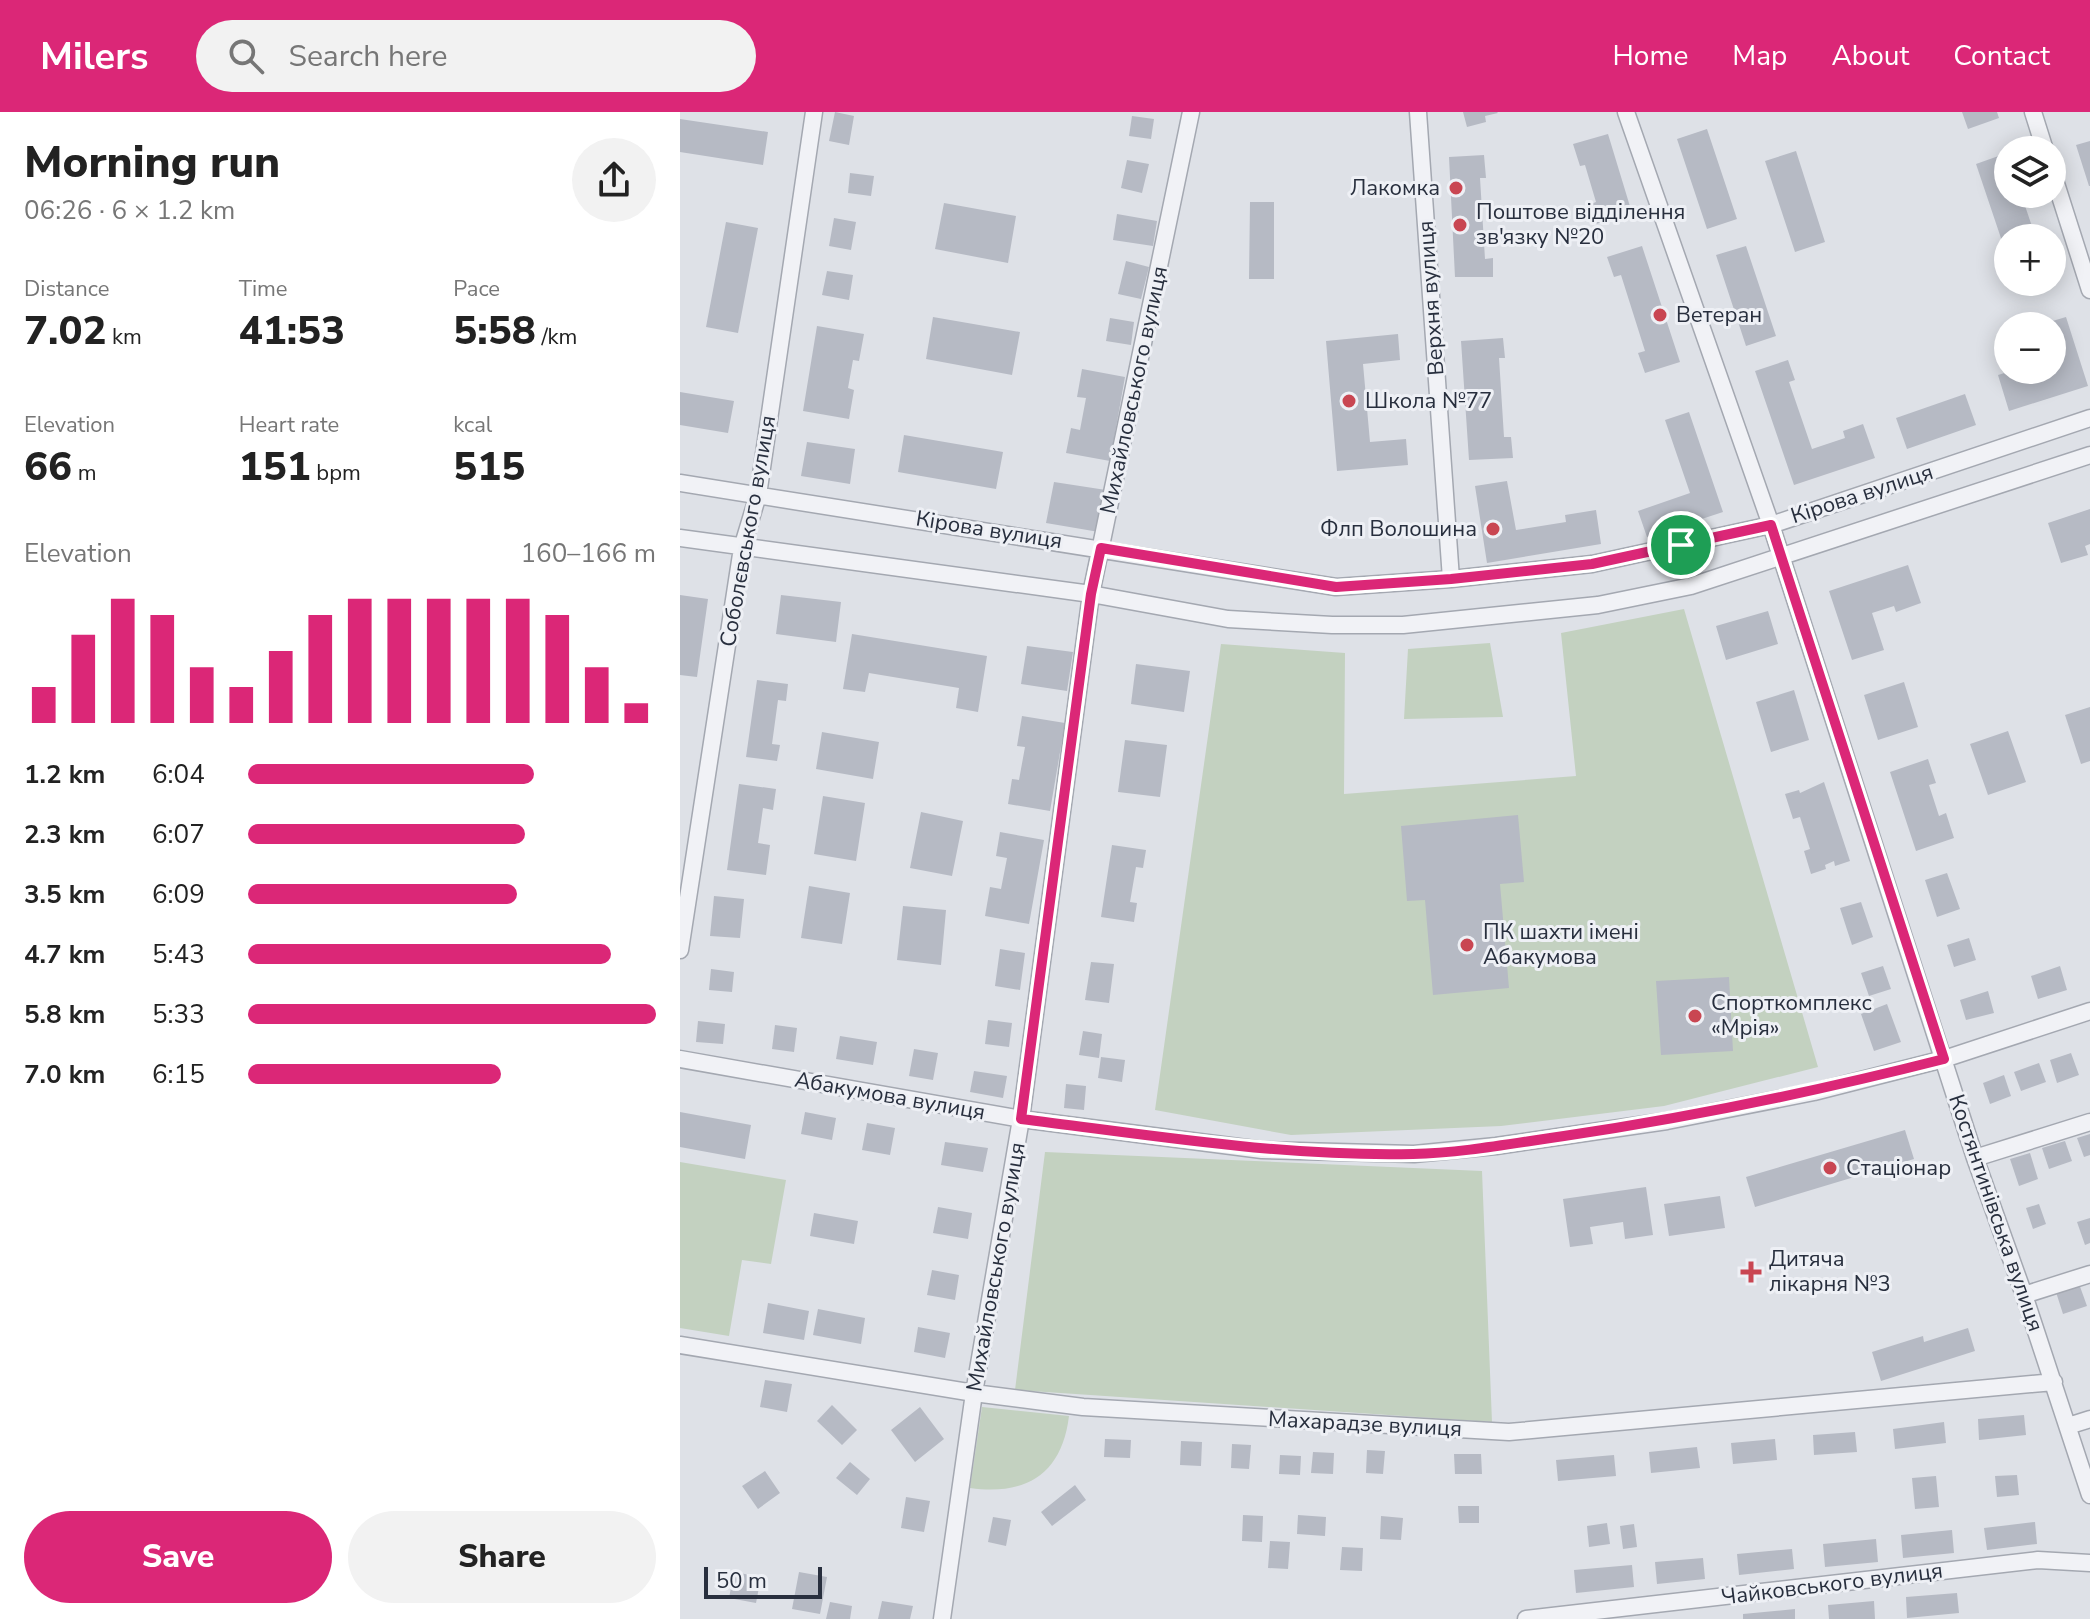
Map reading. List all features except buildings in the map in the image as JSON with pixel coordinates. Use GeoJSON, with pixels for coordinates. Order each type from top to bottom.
{"type":"FeatureCollection","features":[{"type":"Feature","properties":{"kind":"street","name":"Соболєвського вулиця"},"geometry":{"type":"LineString","coordinates":[[680,950],[742,548],[758,495],[814,112]]}},
{"type":"Feature","properties":{"kind":"street","name":"Михайловського вулиця"},"geometry":{"type":"LineString","coordinates":[[942,1619],[974,1393],[1021,1119],[1091,594],[1191,112]]}},
{"type":"Feature","properties":{"kind":"street","name":"Верхня вулиця"},"geometry":{"type":"LineString","coordinates":[[1418,112],[1451,579]]}},
{"type":"Feature","properties":{"kind":"street","name":"Костянтинівська вулиця"},"geometry":{"type":"LineString","coordinates":[[1626,112],[1771,525],[1975,1158],[2054,1382],[2090,1495]]}},
{"type":"Feature","properties":{"kind":"street"},"geometry":{"type":"LineString","coordinates":[[2033,112],[2041,136]]}},
{"type":"Feature","properties":{"kind":"street"},"geometry":{"type":"LineString","coordinates":[[2064,208],[2090,290]]}},
{"type":"Feature","properties":{"kind":"street","name":"Кірова вулиця"},"geometry":{"type":"LineString","coordinates":[[680,483],[1336,587],[1592,564],[1771,525],[2090,418]]}},
{"type":"Feature","properties":{"kind":"street","name":"Кірова вулиця"},"geometry":{"type":"LineString","coordinates":[[680,538],[1091,594],[1228,619],[1332,625],[1403,625],[1598,605],[1691,586],[2090,455]]}},
{"type":"Feature","properties":{"kind":"street","name":"Абакумова вулиця"},"geometry":{"type":"LineString","coordinates":[[680,1059],[1021,1119],[1262,1150],[1414,1154],[1496,1146],[1667,1121],[1814,1092],[1944,1059],[2090,1011]]}},
{"type":"Feature","properties":{"kind":"street"},"geometry":{"type":"LineString","coordinates":[[1975,1158],[2090,1122]]}},
{"type":"Feature","properties":{"kind":"street"},"geometry":{"type":"LineString","coordinates":[[2024,1295],[2090,1274]]}},
{"type":"Feature","properties":{"kind":"street","name":"Махарадзе вулиця"},"geometry":{"type":"LineString","coordinates":[[680,1345],[974,1393],[1083,1407],[1509,1432],[2054,1382]]}},
{"type":"Feature","properties":{"kind":"street"},"geometry":{"type":"LineString","coordinates":[[2068,1426],[2090,1419]]}},
{"type":"Feature","properties":{"kind":"street","name":"Чайковського вулиця"},"geometry":{"type":"LineString","coordinates":[[1526,1619],[2038,1560],[2090,1563]]}},
{"type":"Feature","properties":{"kind":"green space"},"geometry":{"type":"Polygon","coordinates":[[[1684,609],[1818,1067],[1664,1106],[1501,1126],[1291,1135],[1155,1110],[1221,644],[1345,653],[1344,794],[1576,776],[1561,633],[1684,609]]]}},
{"type":"Feature","properties":{"kind":"green space"},"geometry":{"type":"Polygon","coordinates":[[[1490,643],[1503,717],[1404,719],[1408,649],[1490,643]]]}},
{"type":"Feature","properties":{"kind":"green space"},"geometry":{"type":"Polygon","coordinates":[[[1045,1152],[1482,1171],[1492,1422],[1015,1390],[1045,1152]]]}},
{"type":"Feature","properties":{"kind":"green space"},"geometry":{"type":"Polygon","coordinates":[[[680,1162],[786,1180],[771,1264],[742,1260],[729,1336],[680,1328],[680,1162]]]}},
{"type":"Feature","properties":{"kind":"green space"},"geometry":{"type":"Polygon","coordinates":[[[982,1407],[1069,1416],[1058,1453],[1038,1477],[1008,1488],[970,1488],[982,1407]]]}},
{"type":"Feature","properties":{"kind":"place","name":"Лакомка"},"geometry":{"type":"Point","coordinates":[1456,188]}},
{"type":"Feature","properties":{"kind":"place","name":"Поштове відділення зв'язку №20"},"geometry":{"type":"Point","coordinates":[1460,225]}},
{"type":"Feature","properties":{"kind":"place","name":"Ветеран"},"geometry":{"type":"Point","coordinates":[1660,315]}},
{"type":"Feature","properties":{"kind":"place","name":"Школа №77"},"geometry":{"type":"Point","coordinates":[1349,401]}},
{"type":"Feature","properties":{"kind":"place","name":"Флп Волошина"},"geometry":{"type":"Point","coordinates":[1493,529]}},
{"type":"Feature","properties":{"kind":"place","name":"ПК шахти імені Абакумова"},"geometry":{"type":"Point","coordinates":[1467,945]}},
{"type":"Feature","properties":{"kind":"place","name":"Спорткомплекс «Мрія»"},"geometry":{"type":"Point","coordinates":[1695,1016]}},
{"type":"Feature","properties":{"kind":"place","name":"Стаціонар"},"geometry":{"type":"Point","coordinates":[1830,1168]}},
{"type":"Feature","properties":{"kind":"place","name":"Дитяча лікарня №3"},"geometry":{"type":"Point","coordinates":[1751,1272]}},
{"type":"Feature","properties":{"kind":"route"},"geometry":{"type":"LineString","coordinates":[[1771,525],[1944,1059],[1814,1092],[1667,1121],[1496,1146],[1414,1154],[1262,1150],[1021,1119],[1091,594],[1101,548],[1336,587],[1592,564],[1681,545],[1771,525]]}}]}
